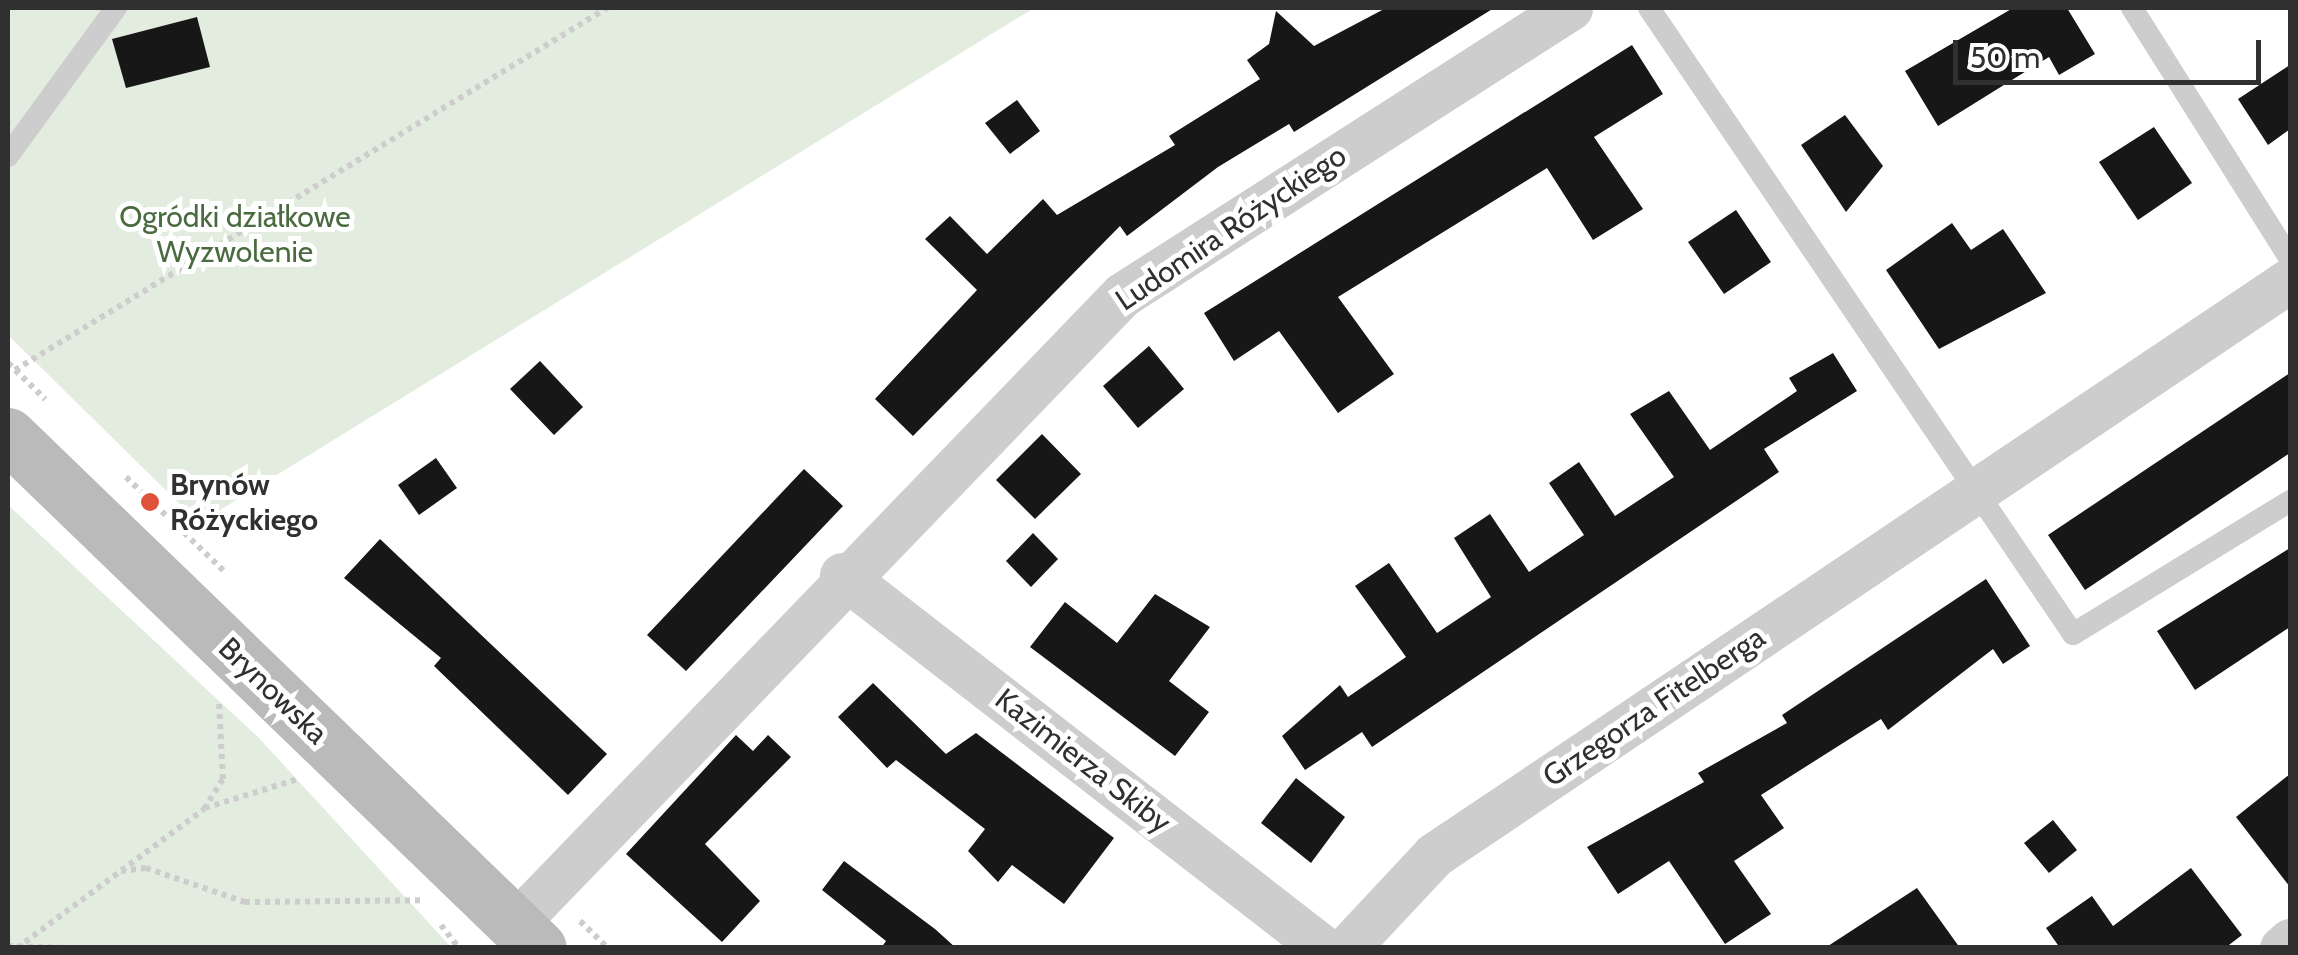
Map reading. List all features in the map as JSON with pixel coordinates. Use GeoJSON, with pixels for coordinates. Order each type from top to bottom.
{"type":"FeatureCollection","features":[{"type":"Feature","properties":{"kind":"main road","name":"Brynowska"},"geometry":{"type":"LineString","coordinates":[[8,434],[527,936]]}},
{"type":"Feature","properties":{"kind":"street","name":"Ludomira Różyckiego"},"geometry":{"type":"LineString","coordinates":[[527,936],[842,575],[1122,295],[1570,8]]}},
{"type":"Feature","properties":{"kind":"street","name":"Grzegorza Fitelberga"},"geometry":{"type":"LineString","coordinates":[[1347,948],[1434,855],[2290,280]]}},
{"type":"Feature","properties":{"kind":"street","name":"Kazimierza Skiby"},"geometry":{"type":"LineString","coordinates":[[842,575],[1324,948]]}},
{"type":"Feature","properties":{"kind":"street"},"geometry":{"type":"LineString","coordinates":[[2282,948],[2290,941]]}},
{"type":"Feature","properties":{"kind":"lane"},"geometry":{"type":"LineString","coordinates":[[8,156],[116,8]]}},
{"type":"Feature","properties":{"kind":"lane"},"geometry":{"type":"LineString","coordinates":[[1649,8],[1979,487],[2073,634],[2290,500]]}},
{"type":"Feature","properties":{"kind":"lane"},"geometry":{"type":"LineString","coordinates":[[2132,8],[2290,258]]}},
{"type":"Feature","properties":{"kind":"path"},"geometry":{"type":"LineString","coordinates":[[15,370],[607,8]]}},
{"type":"Feature","properties":{"kind":"path"},"geometry":{"type":"LineString","coordinates":[[204,809],[222,779],[218,684]]}},
{"type":"Feature","properties":{"kind":"path"},"geometry":{"type":"LineString","coordinates":[[17,948],[204,809],[313,775]]}},
{"type":"Feature","properties":{"kind":"path"},"geometry":{"type":"LineString","coordinates":[[120,871],[146,868],[245,902],[422,900]]}},
{"type":"Feature","properties":{"kind":"path"},"geometry":{"type":"LineString","coordinates":[[8,946],[25,942],[68,948]]}},
{"type":"Feature","properties":{"kind":"green space","name":"Ogródki działkowe Wyzwolenie"},"geometry":{"type":"Polygon","coordinates":[[[8,8],[1034,8],[199,523],[8,335],[8,8]]]}},
{"type":"Feature","properties":{"kind":"green space"},"geometry":{"type":"Polygon","coordinates":[[[8,505],[258,737],[451,947],[8,947],[8,505]]]}},
{"type":"Feature","properties":{"kind":"building"},"geometry":{"type":"Polygon","coordinates":[[[1386,8],[1494,8],[1294,132],[1289,124],[1218,167],[1127,236],[1120,226],[913,436],[875,399],[977,290],[925,239],[950,216],[987,254],[1043,199],[1057,215],[1175,145],[1169,136],[1260,79],[1247,60],[1269,44],[1276,11],[1314,46],[1386,8]]]}},
{"type":"Feature","properties":{"kind":"building"},"geometry":{"type":"Polygon","coordinates":[[[2013,8],[2067,8],[2095,54],[2059,75],[2049,57],[1938,126],[1905,71],[2013,8]]]}},
{"type":"Feature","properties":{"kind":"building"},"geometry":{"type":"Polygon","coordinates":[[[197,17],[210,67],[126,88],[112,39],[197,17]]]}},
{"type":"Feature","properties":{"kind":"building"},"geometry":{"type":"Polygon","coordinates":[[[1632,45],[1663,94],[1594,137],[1643,209],[1593,240],[1547,168],[1338,297],[1394,374],[1338,413],[1279,331],[1234,361],[1204,313],[1632,45]]]}},
{"type":"Feature","properties":{"kind":"building"},"geometry":{"type":"Polygon","coordinates":[[[2290,65],[2290,129],[2268,145],[2238,99],[2290,65]]]}},
{"type":"Feature","properties":{"kind":"building"},"geometry":{"type":"Polygon","coordinates":[[[1017,100],[1040,131],[1010,154],[985,123],[1017,100]]]}},
{"type":"Feature","properties":{"kind":"building"},"geometry":{"type":"Polygon","coordinates":[[[1845,115],[1883,166],[1846,212],[1801,145],[1845,115]]]}},
{"type":"Feature","properties":{"kind":"building"},"geometry":{"type":"Polygon","coordinates":[[[2154,127],[2192,183],[2138,220],[2099,162],[2154,127]]]}},
{"type":"Feature","properties":{"kind":"building"},"geometry":{"type":"Polygon","coordinates":[[[1736,210],[1771,262],[1724,294],[1688,242],[1736,210]]]}},
{"type":"Feature","properties":{"kind":"building"},"geometry":{"type":"Polygon","coordinates":[[[1952,223],[1971,250],[2003,229],[2046,293],[1939,349],[1886,270],[1952,223]]]}},
{"type":"Feature","properties":{"kind":"building"},"geometry":{"type":"Polygon","coordinates":[[[1149,346],[1184,389],[1138,428],[1103,386],[1149,346]]]}},
{"type":"Feature","properties":{"kind":"building"},"geometry":{"type":"Polygon","coordinates":[[[1833,353],[1857,391],[1764,449],[1779,472],[1372,747],[1362,732],[1305,770],[1282,736],[1340,685],[1348,697],[1406,657],[1355,586],[1389,563],[1437,633],[1491,597],[1454,538],[1490,514],[1529,572],[1584,535],[1549,483],[1579,462],[1615,516],[1674,477],[1630,414],[1669,391],[1710,450],[1797,391],[1789,378],[1833,353]]]}},
{"type":"Feature","properties":{"kind":"building"},"geometry":{"type":"Polygon","coordinates":[[[540,361],[583,407],[554,435],[510,389],[540,361]]]}},
{"type":"Feature","properties":{"kind":"building"},"geometry":{"type":"Polygon","coordinates":[[[2290,373],[2290,453],[2085,590],[2048,535],[2290,373]]]}},
{"type":"Feature","properties":{"kind":"building"},"geometry":{"type":"Polygon","coordinates":[[[1042,434],[1081,474],[1035,519],[996,480],[1042,434]]]}},
{"type":"Feature","properties":{"kind":"building"},"geometry":{"type":"Polygon","coordinates":[[[436,458],[457,488],[419,515],[398,485],[436,458]]]}},
{"type":"Feature","properties":{"kind":"building"},"geometry":{"type":"Polygon","coordinates":[[[804,469],[843,506],[686,671],[647,635],[804,469]]]}},
{"type":"Feature","properties":{"kind":"building"},"geometry":{"type":"Polygon","coordinates":[[[1033,533],[1058,559],[1031,587],[1006,561],[1033,533]]]}},
{"type":"Feature","properties":{"kind":"building"},"geometry":{"type":"Polygon","coordinates":[[[380,539],[607,754],[568,795],[434,666],[441,658],[344,578],[380,539]]]}},
{"type":"Feature","properties":{"kind":"building"},"geometry":{"type":"Polygon","coordinates":[[[2290,548],[2290,627],[2195,690],[2157,631],[2290,548]]]}},
{"type":"Feature","properties":{"kind":"building"},"geometry":{"type":"Polygon","coordinates":[[[1986,579],[2030,646],[2003,664],[1993,649],[1888,730],[1881,719],[1761,795],[1784,828],[1734,861],[1771,914],[1725,944],[1669,861],[1618,894],[1587,847],[1704,782],[1698,773],[1787,723],[1782,715],[1986,579]]]}},
{"type":"Feature","properties":{"kind":"building"},"geometry":{"type":"Polygon","coordinates":[[[1155,594],[1210,627],[1169,681],[1209,712],[1175,756],[1030,647],[1065,602],[1117,643],[1155,594]]]}},
{"type":"Feature","properties":{"kind":"building"},"geometry":{"type":"Polygon","coordinates":[[[873,683],[946,754],[976,733],[1114,838],[1064,904],[1012,865],[998,882],[968,851],[985,829],[896,760],[887,768],[838,717],[873,683]]]}},
{"type":"Feature","properties":{"kind":"building"},"geometry":{"type":"Polygon","coordinates":[[[736,735],[753,751],[768,735],[791,757],[705,844],[760,901],[722,942],[626,854],[736,735]]]}},
{"type":"Feature","properties":{"kind":"building"},"geometry":{"type":"Polygon","coordinates":[[[2290,774],[2290,887],[2236,817],[2290,774]]]}},
{"type":"Feature","properties":{"kind":"building"},"geometry":{"type":"Polygon","coordinates":[[[1296,778],[1345,817],[1311,863],[1261,823],[1296,778]]]}},
{"type":"Feature","properties":{"kind":"building"},"geometry":{"type":"Polygon","coordinates":[[[2053,820],[2077,850],[2049,873],[2024,843],[2053,820]]]}},
{"type":"Feature","properties":{"kind":"building"},"geometry":{"type":"Polygon","coordinates":[[[844,861],[956,948],[881,948],[886,941],[822,890],[844,861]]]}},
{"type":"Feature","properties":{"kind":"building"},"geometry":{"type":"Polygon","coordinates":[[[2191,868],[2242,935],[2225,948],[2060,948],[2046,928],[2092,896],[2113,926],[2191,868]]]}},
{"type":"Feature","properties":{"kind":"building"},"geometry":{"type":"Polygon","coordinates":[[[1917,888],[1960,948],[1825,948],[1917,888]]]}},
{"type":"Feature","properties":{"kind":"place","name":"Brynów Różyckiego"},"geometry":{"type":"Point","coordinates":[150,502]}}]}
